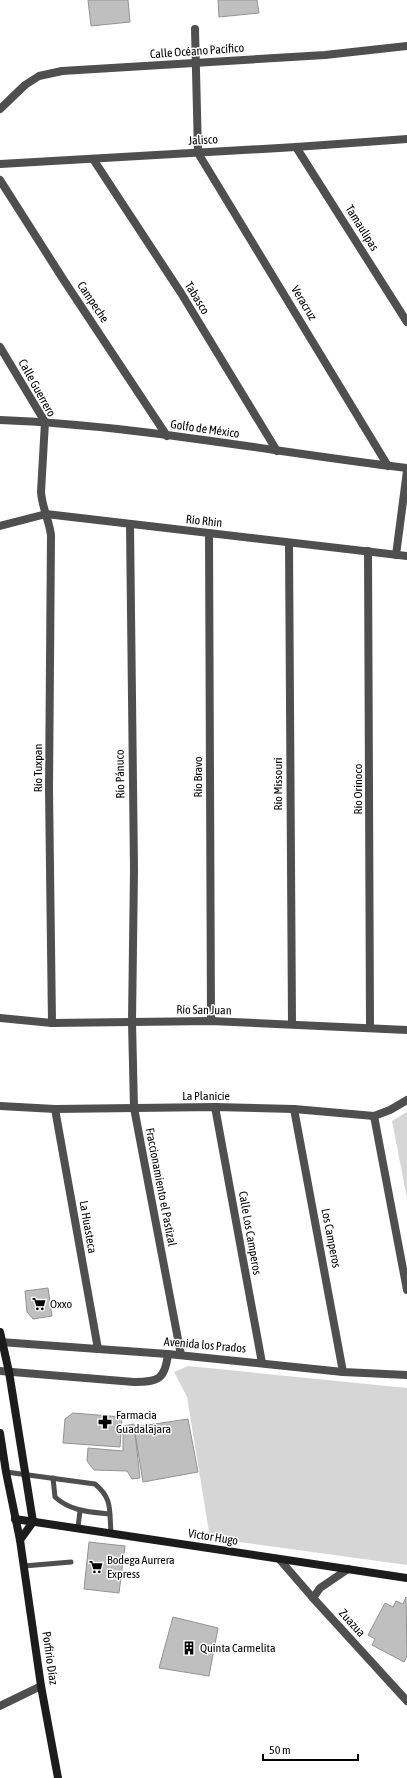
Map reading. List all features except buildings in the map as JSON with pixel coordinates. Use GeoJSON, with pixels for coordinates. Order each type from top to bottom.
{"type":"FeatureCollection","features":[{"type":"Feature","properties":{"kind":"street"},"geometry":{"type":"LineString","coordinates":[[195,29],[198,153]]}},
{"type":"Feature","properties":{"kind":"street","name":"Calle Océano Pacífico"},"geometry":{"type":"LineString","coordinates":[[0,109],[25,85],[39,76],[62,71],[325,55],[407,46]]}},
{"type":"Feature","properties":{"kind":"street","name":"Jalisco"},"geometry":{"type":"LineString","coordinates":[[0,164],[407,139]]}},
{"type":"Feature","properties":{"kind":"street","name":"Tamaulipas"},"geometry":{"type":"LineString","coordinates":[[296,147],[407,322]]}},
{"type":"Feature","properties":{"kind":"street","name":"Veracruz"},"geometry":{"type":"LineString","coordinates":[[198,153],[388,466]]}},
{"type":"Feature","properties":{"kind":"street","name":"Tabasco"},"geometry":{"type":"LineString","coordinates":[[94,159],[181,293],[277,451]]}},
{"type":"Feature","properties":{"kind":"street","name":"Campeche"},"geometry":{"type":"LineString","coordinates":[[0,180],[167,436]]}},
{"type":"Feature","properties":{"kind":"street","name":"Calle Guerrero"},"geometry":{"type":"LineString","coordinates":[[0,347],[45,422],[41,492],[42,502],[46,514]]}},
{"type":"Feature","properties":{"kind":"street","name":"Golfo de México"},"geometry":{"type":"LineString","coordinates":[[0,420],[45,422],[167,436],[388,466],[407,470]]}},
{"type":"Feature","properties":{"kind":"street"},"geometry":{"type":"LineString","coordinates":[[396,555],[407,470]]}},
{"type":"Feature","properties":{"kind":"street","name":"Río Rhin"},"geometry":{"type":"LineString","coordinates":[[0,526],[46,514],[130,525],[407,556]]}},
{"type":"Feature","properties":{"kind":"street","name":"Río Tuxpan"},"geometry":{"type":"LineString","coordinates":[[46,514],[50,524],[51,535],[50,798],[52,1023]]}},
{"type":"Feature","properties":{"kind":"street","name":"Río Pánuco"},"geometry":{"type":"LineString","coordinates":[[130,525],[134,870],[132,1022]]}},
{"type":"Feature","properties":{"kind":"street","name":"Río Bravo"},"geometry":{"type":"LineString","coordinates":[[209,533],[211,1021]]}},
{"type":"Feature","properties":{"kind":"street","name":"Río Missouri"},"geometry":{"type":"LineString","coordinates":[[289,543],[292,1024]]}},
{"type":"Feature","properties":{"kind":"street","name":"Río Orinoco"},"geometry":{"type":"LineString","coordinates":[[368,551],[370,1027]]}},
{"type":"Feature","properties":{"kind":"street","name":"Río San Juan"},"geometry":{"type":"LineString","coordinates":[[0,1018],[52,1023],[211,1021],[370,1027],[407,1030]]}},
{"type":"Feature","properties":{"kind":"street","name":"Fraccionamiento el Pastizal"},"geometry":{"type":"LineString","coordinates":[[132,1022],[134,1108],[181,1355]]}},
{"type":"Feature","properties":{"kind":"street","name":"La Planicie"},"geometry":{"type":"LineString","coordinates":[[0,1106],[55,1109],[215,1107],[294,1109],[374,1116],[390,1110],[407,1100]]}},
{"type":"Feature","properties":{"kind":"street","name":"Calle Los Camperos"},"geometry":{"type":"LineString","coordinates":[[215,1107],[262,1363]]}},
{"type":"Feature","properties":{"kind":"street","name":"La Huasteca"},"geometry":{"type":"LineString","coordinates":[[55,1109],[98,1349]]}},
{"type":"Feature","properties":{"kind":"street","name":"Los Camperos"},"geometry":{"type":"LineString","coordinates":[[294,1109],[343,1372]]}},
{"type":"Feature","properties":{"kind":"street"},"geometry":{"type":"LineString","coordinates":[[374,1116],[407,1290]]}},
{"type":"Feature","properties":{"kind":"street"},"geometry":{"type":"LineString","coordinates":[[0,1332],[4,1371],[33,1522],[20,1540]]}},
{"type":"Feature","properties":{"kind":"street","name":"Avenida los Prados"},"geometry":{"type":"LineString","coordinates":[[1,1342],[181,1355],[343,1372],[407,1375]]}},
{"type":"Feature","properties":{"kind":"street"},"geometry":{"type":"LineString","coordinates":[[4,1371],[149,1382],[160,1378],[166,1367],[168,1354]]}},
{"type":"Feature","properties":{"kind":"street","name":"Porfirio Díaz"},"geometry":{"type":"LineString","coordinates":[[0,1433],[6,1472],[20,1540],[41,1686],[58,1778]]}},
{"type":"Feature","properties":{"kind":"street","name":"Victor Hugo"},"geometry":{"type":"LineString","coordinates":[[15,1519],[78,1527],[280,1560],[407,1578]]}},
{"type":"Feature","properties":{"kind":"street","name":"Zuazua"},"geometry":{"type":"LineString","coordinates":[[280,1560],[312,1598],[407,1701]]}},
{"type":"Feature","properties":{"kind":"street"},"geometry":{"type":"LineString","coordinates":[[312,1598],[320,1588],[348,1569]]}},
{"type":"Feature","properties":{"kind":"street"},"geometry":{"type":"LineString","coordinates":[[0,1706],[41,1686]]}},
{"type":"Feature","properties":{"kind":"lane"},"geometry":{"type":"LineString","coordinates":[[6,1472],[95,1484],[104,1492],[108,1500],[111,1532]]}},
{"type":"Feature","properties":{"kind":"lane"},"geometry":{"type":"LineString","coordinates":[[53,1478],[55,1497],[61,1503],[80,1511],[110,1514]]}},
{"type":"Feature","properties":{"kind":"lane"},"geometry":{"type":"LineString","coordinates":[[78,1527],[80,1511]]}},
{"type":"Feature","properties":{"kind":"lane"},"geometry":{"type":"LineString","coordinates":[[24,1566],[71,1562]]}},
{"type":"Feature","properties":{"kind":"shaded area"},"geometry":{"type":"Polygon","coordinates":[[[407,1112],[407,1198],[392,1121],[407,1112]]]}},
{"type":"Feature","properties":{"kind":"shaded area"},"geometry":{"type":"Polygon","coordinates":[[[188,1366],[407,1388],[407,1565],[210,1538],[187,1397],[174,1372],[188,1366]]]}},
{"type":"Feature","properties":{"kind":"place","name":"Oxxo"},"geometry":{"type":"Point","coordinates":[39,1304]}},
{"type":"Feature","properties":{"kind":"place","name":"Farmacia Guadalajara"},"geometry":{"type":"Point","coordinates":[105,1422]}},
{"type":"Feature","properties":{"kind":"place","name":"Bodega Aurrera Express"},"geometry":{"type":"Point","coordinates":[96,1567]}},
{"type":"Feature","properties":{"kind":"place","name":"Quinta Carmelita"},"geometry":{"type":"Point","coordinates":[189,1648]}}]}
